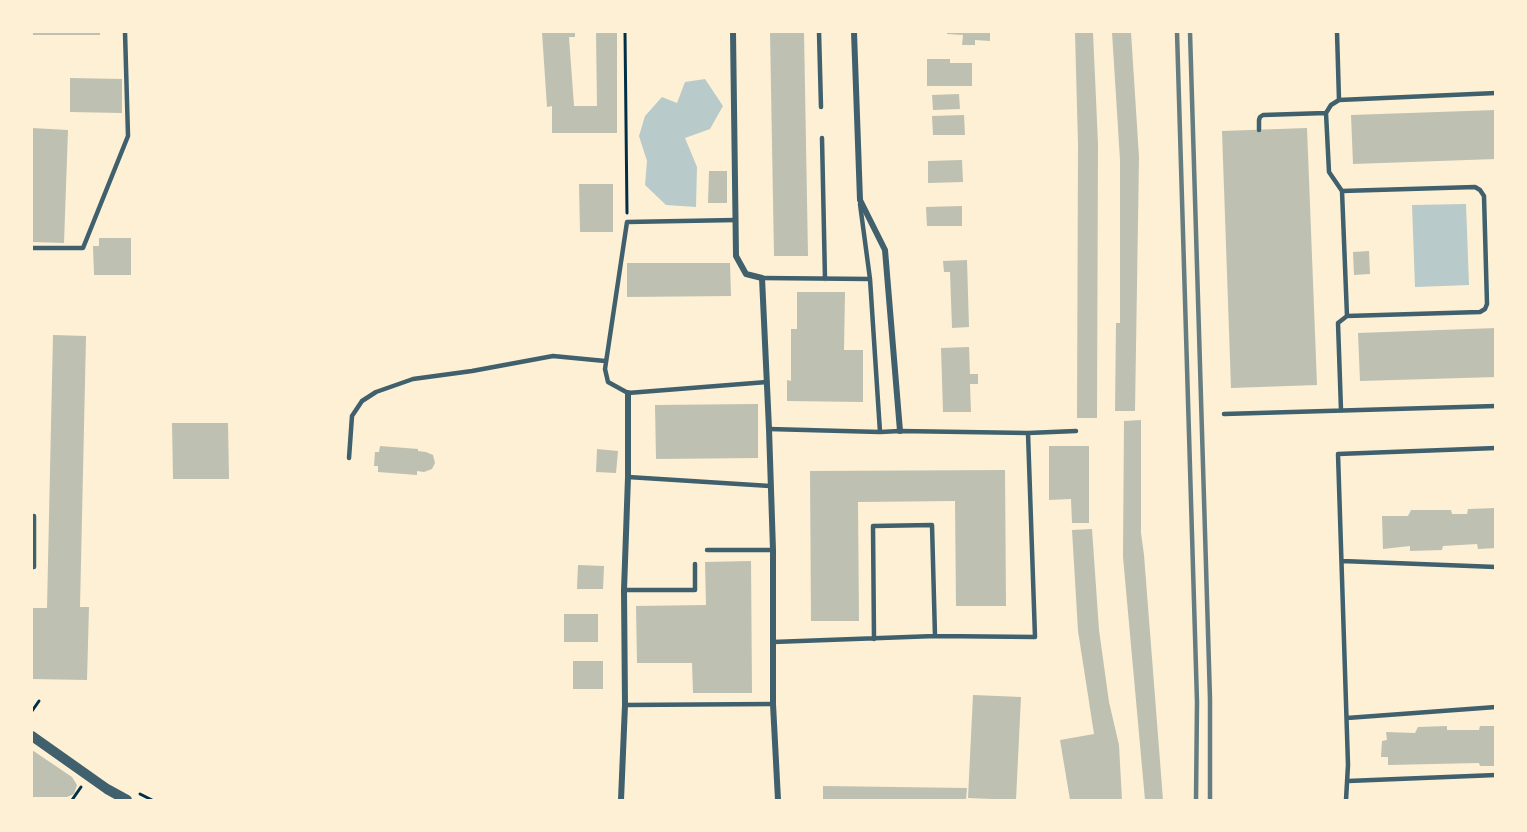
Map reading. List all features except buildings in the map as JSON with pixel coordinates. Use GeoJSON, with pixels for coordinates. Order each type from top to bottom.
{"type":"FeatureCollection","features":[{"type":"Feature","properties":{"kind":"street"},"geometry":{"type":"LineString","coordinates":[[733,32],[736,256],[746,274],[762,278],[769,429],[773,704],[778,801]]}},
{"type":"Feature","properties":{"kind":"street"},"geometry":{"type":"LineString","coordinates":[[854,32],[860,200],[885,250],[900,431]]}},
{"type":"Feature","properties":{"kind":"street"},"geometry":{"type":"LineString","coordinates":[[621,801],[626,705],[624,590],[628,393]]}},
{"type":"Feature","properties":{"kind":"street"},"geometry":{"type":"LineString","coordinates":[[32,736],[127,801]]}},
{"type":"Feature","properties":{"kind":"lane"},"geometry":{"type":"LineString","coordinates":[[32,248],[83,248],[128,136],[125,32]]}},
{"type":"Feature","properties":{"kind":"lane"},"geometry":{"type":"LineString","coordinates":[[819,32],[821,106]]}},
{"type":"Feature","properties":{"kind":"lane"},"geometry":{"type":"LineString","coordinates":[[1337,32],[1339,100]]}},
{"type":"Feature","properties":{"kind":"lane"},"geometry":{"type":"LineString","coordinates":[[1347,316],[1342,191],[1329,172],[1326,113],[1331,105],[1339,100],[1496,93]]}},
{"type":"Feature","properties":{"kind":"lane"},"geometry":{"type":"LineString","coordinates":[[1259,130],[1259,120],[1263,115],[1326,113]]}},
{"type":"Feature","properties":{"kind":"lane"},"geometry":{"type":"LineString","coordinates":[[822,138],[825,279]]}},
{"type":"Feature","properties":{"kind":"lane"},"geometry":{"type":"LineString","coordinates":[[1341,410],[1338,323],[1347,316],[1480,312],[1487,304],[1484,196],[1480,190],[1474,187],[1342,191]]}},
{"type":"Feature","properties":{"kind":"lane"},"geometry":{"type":"LineString","coordinates":[[860,200],[870,279],[880,432]]}},
{"type":"Feature","properties":{"kind":"lane"},"geometry":{"type":"LineString","coordinates":[[735,220],[627,222],[605,369],[609,382],[628,393],[767,382]]}},
{"type":"Feature","properties":{"kind":"lane"},"geometry":{"type":"LineString","coordinates":[[762,278],[870,279]]}},
{"type":"Feature","properties":{"kind":"lane"},"geometry":{"type":"LineString","coordinates":[[349,458],[352,416],[362,401],[376,392],[413,379],[553,356],[605,362]]}},
{"type":"Feature","properties":{"kind":"lane"},"geometry":{"type":"LineString","coordinates":[[1224,414],[1496,406]]}},
{"type":"Feature","properties":{"kind":"lane"},"geometry":{"type":"LineString","coordinates":[[769,429],[1028,433],[1076,431]]}},
{"type":"Feature","properties":{"kind":"lane"},"geometry":{"type":"LineString","coordinates":[[773,642],[935,636],[1035,637],[1028,433]]}},
{"type":"Feature","properties":{"kind":"lane"},"geometry":{"type":"LineString","coordinates":[[1346,801],[1347,718],[1338,454],[1496,448]]}},
{"type":"Feature","properties":{"kind":"lane"},"geometry":{"type":"LineString","coordinates":[[628,477],[770,486]]}},
{"type":"Feature","properties":{"kind":"lane"},"geometry":{"type":"LineString","coordinates":[[32,567],[34,567],[34,516]]}},
{"type":"Feature","properties":{"kind":"lane"},"geometry":{"type":"LineString","coordinates":[[874,639],[873,526],[932,525],[935,636]]}},
{"type":"Feature","properties":{"kind":"lane"},"geometry":{"type":"LineString","coordinates":[[707,550],[772,550]]}},
{"type":"Feature","properties":{"kind":"lane"},"geometry":{"type":"LineString","coordinates":[[1342,561],[1496,567]]}},
{"type":"Feature","properties":{"kind":"lane"},"geometry":{"type":"LineString","coordinates":[[624,590],[695,590],[694,564]]}},
{"type":"Feature","properties":{"kind":"lane"},"geometry":{"type":"LineString","coordinates":[[626,705],[773,704]]}},
{"type":"Feature","properties":{"kind":"lane"},"geometry":{"type":"LineString","coordinates":[[1347,718],[1496,707]]}},
{"type":"Feature","properties":{"kind":"lane"},"geometry":{"type":"LineString","coordinates":[[1348,781],[1496,775]]}},
{"type":"Feature","properties":{"kind":"path"},"geometry":{"type":"LineString","coordinates":[[625,32],[627,222]]}},
{"type":"Feature","properties":{"kind":"path"},"geometry":{"type":"LineString","coordinates":[[32,711],[39,701]]}},
{"type":"Feature","properties":{"kind":"path"},"geometry":{"type":"LineString","coordinates":[[72,801],[82,786]]}},
{"type":"Feature","properties":{"kind":"shaded area"},"geometry":{"type":"Polygon","coordinates":[[[705,79],[723,106],[710,129],[685,138],[697,167],[696,207],[666,205],[645,185],[647,161],[639,136],[645,116],[662,97],[677,103],[685,82],[705,79]]]}},
{"type":"Feature","properties":{"kind":"shaded area"},"geometry":{"type":"Polygon","coordinates":[[[1466,204],[1469,285],[1415,287],[1412,205],[1466,204]]]}},
{"type":"Feature","properties":{"kind":"railway"},"geometry":{"type":"LineString","coordinates":[[1177,32],[1197,702],[1196,800]]}},
{"type":"Feature","properties":{"kind":"railway"},"geometry":{"type":"LineString","coordinates":[[1190,32],[1210,699],[1210,800]]}}]}
